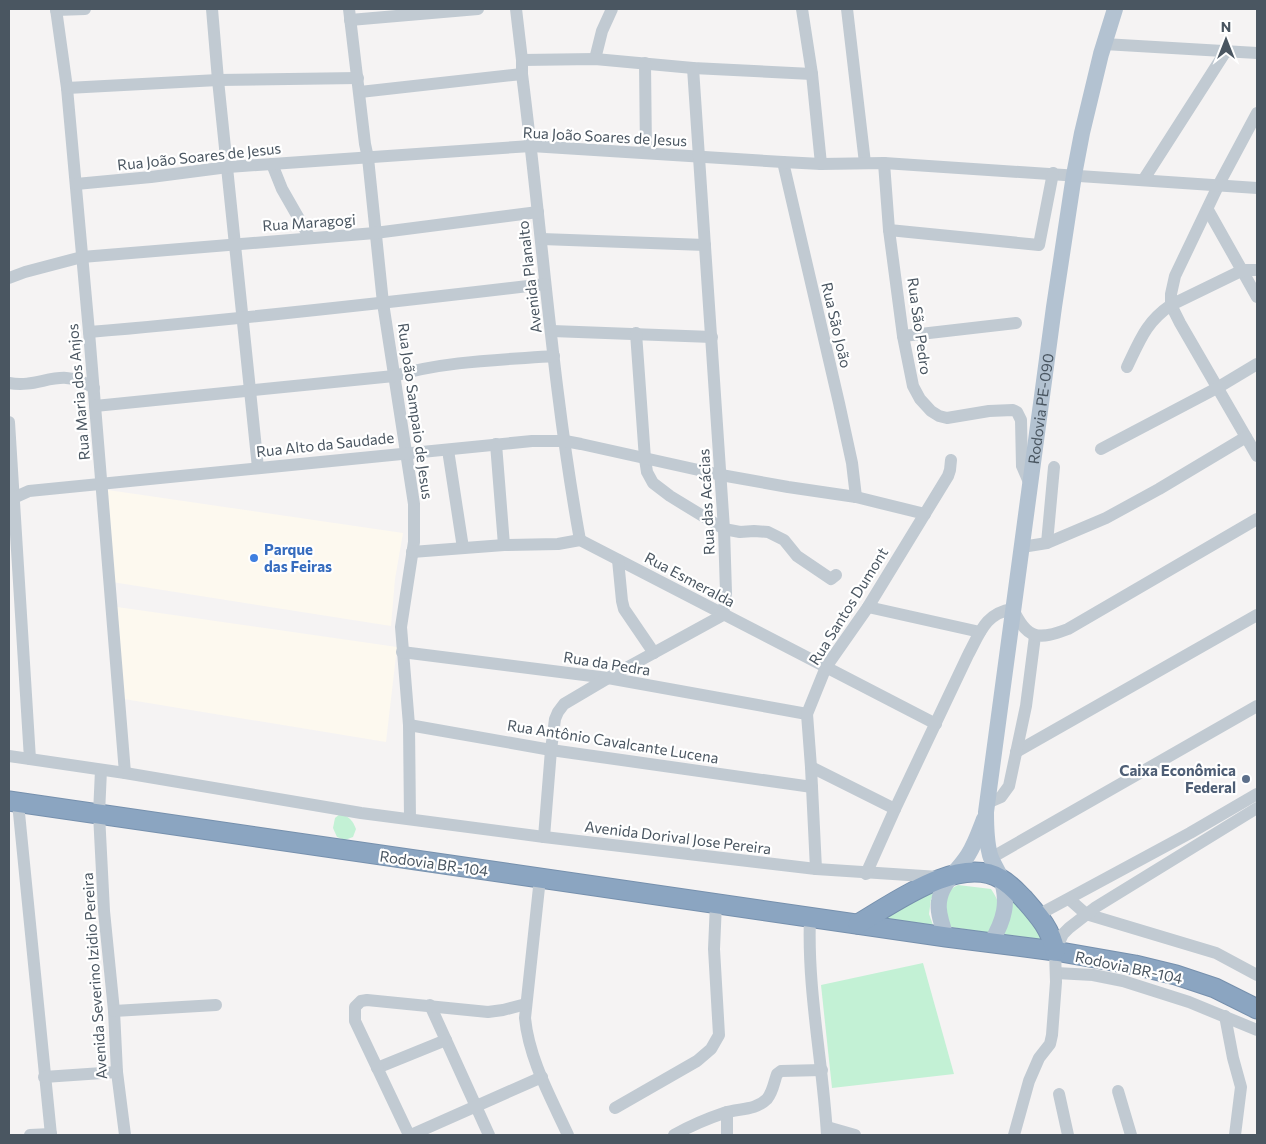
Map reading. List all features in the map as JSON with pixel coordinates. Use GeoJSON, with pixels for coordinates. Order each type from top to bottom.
{"type":"FeatureCollection","features":[{"type":"Feature","properties":{"kind":"highway","name":"Rodovia BR-104"},"geometry":{"type":"LineString","coordinates":[[13,802],[946,937],[1055,951],[1135,965],[1176,975],[1214,988],[1257,1009]]}},
{"type":"Feature","properties":{"kind":"highway","name":"Rodovia BR-104"},"geometry":{"type":"LineString","coordinates":[[858,924],[915,891],[948,876],[984,872],[1000,878],[1016,891],[1038,915],[1052,935],[1055,951]]}},
{"type":"Feature","properties":{"kind":"main road","name":"Rodovia PE-090"},"geometry":{"type":"LineString","coordinates":[[991,943],[1000,926],[1004,910],[1004,893],[988,845],[986,807],[1054,307],[1074,175],[1082,133],[1104,44],[1115,9]]}},
{"type":"Feature","properties":{"kind":"main road","name":"Rodovia PE-090"},"geometry":{"type":"LineString","coordinates":[[946,937],[938,904],[942,891],[948,876],[967,856],[973,845],[986,807]]}},
{"type":"Feature","properties":{"kind":"street"},"geometry":{"type":"LineString","coordinates":[[56,9],[84,9]]}},
{"type":"Feature","properties":{"kind":"street","name":"Rua Maria dos Anjos"},"geometry":{"type":"LineString","coordinates":[[56,9],[67,88],[90,332],[125,773]]}},
{"type":"Feature","properties":{"kind":"street"},"geometry":{"type":"LineString","coordinates":[[212,9],[258,468]]}},
{"type":"Feature","properties":{"kind":"street"},"geometry":{"type":"LineString","coordinates":[[350,15],[478,9]]}},
{"type":"Feature","properties":{"kind":"street","name":"Avenida Planalto"},"geometry":{"type":"LineString","coordinates":[[516,9],[542,239],[545,284],[565,442],[580,540]]}},
{"type":"Feature","properties":{"kind":"street"},"geometry":{"type":"LineString","coordinates":[[595,59],[602,31],[612,9]]}},
{"type":"Feature","properties":{"kind":"street"},"geometry":{"type":"LineString","coordinates":[[802,9],[812,74],[821,164]]}},
{"type":"Feature","properties":{"kind":"street"},"geometry":{"type":"LineString","coordinates":[[847,9],[865,163]]}},
{"type":"Feature","properties":{"kind":"street","name":"Rua João Sampaio de Jesus"},"geometry":{"type":"LineString","coordinates":[[350,15],[384,303],[414,504],[412,552],[401,627],[409,724],[410,819]]}},
{"type":"Feature","properties":{"kind":"street"},"geometry":{"type":"LineString","coordinates":[[1104,44],[1257,53]]}},
{"type":"Feature","properties":{"kind":"street"},"geometry":{"type":"LineString","coordinates":[[1144,179],[1226,51]]}},
{"type":"Feature","properties":{"kind":"street"},"geometry":{"type":"LineString","coordinates":[[522,60],[595,59],[693,68],[812,74]]}},
{"type":"Feature","properties":{"kind":"street"},"geometry":{"type":"LineString","coordinates":[[645,63],[646,153]]}},
{"type":"Feature","properties":{"kind":"street","name":"Rua das Acácias"},"geometry":{"type":"LineString","coordinates":[[693,68],[721,475],[726,592],[724,615]]}},
{"type":"Feature","properties":{"kind":"street"},"geometry":{"type":"LineString","coordinates":[[360,92],[522,74]]}},
{"type":"Feature","properties":{"kind":"street"},"geometry":{"type":"LineString","coordinates":[[67,88],[218,80],[358,78]]}},
{"type":"Feature","properties":{"kind":"street"},"geometry":{"type":"LineString","coordinates":[[1257,113],[1180,263],[1172,286],[1171,304],[1180,323],[1257,456]]}},
{"type":"Feature","properties":{"kind":"street","name":"Rua João Soares de Jesus"},"geometry":{"type":"LineString","coordinates":[[76,184],[228,167],[531,146],[821,164],[884,163],[1257,188]]}},
{"type":"Feature","properties":{"kind":"street","name":"Rua São João"},"geometry":{"type":"LineString","coordinates":[[783,162],[839,403],[852,464],[856,497]]}},
{"type":"Feature","properties":{"kind":"street","name":"Rua São Pedro"},"geometry":{"type":"LineString","coordinates":[[884,163],[889,230],[903,336],[913,386],[920,399],[931,411],[939,416],[947,418],[1013,410],[1020,415],[1022,466],[1031,486]]}},
{"type":"Feature","properties":{"kind":"street"},"geometry":{"type":"LineString","coordinates":[[272,164],[282,189],[310,238]]}},
{"type":"Feature","properties":{"kind":"street"},"geometry":{"type":"LineString","coordinates":[[889,230],[1040,246],[1053,173]]}},
{"type":"Feature","properties":{"kind":"street"},"geometry":{"type":"LineString","coordinates":[[1208,210],[1257,297]]}},
{"type":"Feature","properties":{"kind":"street","name":"Rua Maragogi"},"geometry":{"type":"LineString","coordinates":[[9,278],[82,257],[375,233],[538,212]]}},
{"type":"Feature","properties":{"kind":"street"},"geometry":{"type":"LineString","coordinates":[[542,239],[705,245]]}},
{"type":"Feature","properties":{"kind":"street"},"geometry":{"type":"LineString","coordinates":[[1127,367],[1150,322],[1171,304],[1243,270],[1257,270]]}},
{"type":"Feature","properties":{"kind":"street"},"geometry":{"type":"LineString","coordinates":[[90,332],[243,319],[545,284]]}},
{"type":"Feature","properties":{"kind":"street"},"geometry":{"type":"LineString","coordinates":[[903,336],[1016,323]]}},
{"type":"Feature","properties":{"kind":"street"},"geometry":{"type":"LineString","coordinates":[[552,331],[712,336]]}},
{"type":"Feature","properties":{"kind":"street"},"geometry":{"type":"LineString","coordinates":[[636,333],[645,459],[647,472],[653,483],[670,496],[724,529],[740,532],[768,532],[784,540],[806,564],[831,579],[836,575]]}},
{"type":"Feature","properties":{"kind":"street"},"geometry":{"type":"LineString","coordinates":[[95,406],[394,376],[447,365],[554,356]]}},
{"type":"Feature","properties":{"kind":"street"},"geometry":{"type":"LineString","coordinates":[[1101,449],[1217,388],[1257,364]]}},
{"type":"Feature","properties":{"kind":"street"},"geometry":{"type":"LineString","coordinates":[[9,382],[23,383],[71,377],[83,381],[94,388]]}},
{"type":"Feature","properties":{"kind":"street"},"geometry":{"type":"LineString","coordinates":[[9,422],[12,498],[30,759]]}},
{"type":"Feature","properties":{"kind":"street"},"geometry":{"type":"LineString","coordinates":[[1022,547],[1046,543],[1106,518],[1159,489],[1246,436]]}},
{"type":"Feature","properties":{"kind":"street","name":"Rua Alto da Saudade"},"geometry":{"type":"LineString","coordinates":[[12,498],[29,490],[532,441],[565,442],[721,475],[856,497],[925,514]]}},
{"type":"Feature","properties":{"kind":"street"},"geometry":{"type":"LineString","coordinates":[[496,444],[504,545]]}},
{"type":"Feature","properties":{"kind":"street"},"geometry":{"type":"LineString","coordinates":[[448,450],[463,548]]}},
{"type":"Feature","properties":{"kind":"street","name":"Rua Santos Dumont"},"geometry":{"type":"LineString","coordinates":[[816,869],[811,767],[806,714],[826,667],[868,607],[925,514],[948,476],[952,460]]}},
{"type":"Feature","properties":{"kind":"street"},"geometry":{"type":"LineString","coordinates":[[1046,543],[1054,467]]}},
{"type":"Feature","properties":{"kind":"street"},"geometry":{"type":"LineString","coordinates":[[866,874],[895,808],[980,632],[988,621],[996,614],[1013,610],[1025,630],[1035,636],[1054,635],[1068,629],[1257,520]]}},
{"type":"Feature","properties":{"kind":"street"},"geometry":{"type":"LineString","coordinates":[[412,552],[504,545],[558,544],[580,540]]}},
{"type":"Feature","properties":{"kind":"street","name":"Rua Esmeralda"},"geometry":{"type":"LineString","coordinates":[[580,540],[936,724]]}},
{"type":"Feature","properties":{"kind":"street"},"geometry":{"type":"LineString","coordinates":[[618,560],[624,609],[654,653]]}},
{"type":"Feature","properties":{"kind":"street"},"geometry":{"type":"LineString","coordinates":[[868,607],[980,632]]}},
{"type":"Feature","properties":{"kind":"street"},"geometry":{"type":"LineString","coordinates":[[544,837],[555,719],[564,704],[724,615]]}},
{"type":"Feature","properties":{"kind":"street"},"geometry":{"type":"LineString","coordinates":[[1016,752],[1257,615]]}},
{"type":"Feature","properties":{"kind":"street"},"geometry":{"type":"LineString","coordinates":[[986,807],[1001,797],[1009,786],[1026,706],[1035,636]]}},
{"type":"Feature","properties":{"kind":"street","name":"Rua da Pedra"},"geometry":{"type":"LineString","coordinates":[[402,652],[608,678],[806,714]]}},
{"type":"Feature","properties":{"kind":"street"},"geometry":{"type":"LineString","coordinates":[[991,858],[1257,706]]}},
{"type":"Feature","properties":{"kind":"street","name":"Rua Antônio Cavalcante Lucena"},"geometry":{"type":"LineString","coordinates":[[409,724],[551,750],[812,787]]}},
{"type":"Feature","properties":{"kind":"street","name":"Avenida Dorival Jose Pereira"},"geometry":{"type":"LineString","coordinates":[[9,756],[125,773],[336,809],[544,837],[866,874],[948,876]]}},
{"type":"Feature","properties":{"kind":"street"},"geometry":{"type":"LineString","coordinates":[[811,767],[895,808]]}},
{"type":"Feature","properties":{"kind":"street","name":"Avenida Severino Izidio Pereira"},"geometry":{"type":"LineString","coordinates":[[101,770],[99,814],[104,911],[114,1011],[117,1072],[125,1135]]}},
{"type":"Feature","properties":{"kind":"street"},"geometry":{"type":"LineString","coordinates":[[1038,915],[1190,834],[1257,794]]}},
{"type":"Feature","properties":{"kind":"street"},"geometry":{"type":"LineString","coordinates":[[13,802],[51,1134],[30,1135]]}},
{"type":"Feature","properties":{"kind":"street"},"geometry":{"type":"LineString","coordinates":[[1014,1135],[1030,1081],[1040,1058],[1050,1044],[1052,1036],[1056,973],[1055,951],[1063,934],[1086,914],[1257,808]]}},
{"type":"Feature","properties":{"kind":"street"},"geometry":{"type":"LineString","coordinates":[[540,878],[526,1004],[527,1037],[542,1077],[568,1135]]}},
{"type":"Feature","properties":{"kind":"street"},"geometry":{"type":"LineString","coordinates":[[1069,899],[1086,914],[1216,953],[1257,975]]}},
{"type":"Feature","properties":{"kind":"street"},"geometry":{"type":"LineString","coordinates":[[615,1108],[697,1060],[711,1049],[716,1042],[718,1029],[714,949],[716,903]]}},
{"type":"Feature","properties":{"kind":"street"},"geometry":{"type":"LineString","coordinates":[[810,917],[809,936],[812,986],[827,1131],[855,1135]]}},
{"type":"Feature","properties":{"kind":"street"},"geometry":{"type":"LineString","coordinates":[[1056,973],[1093,975],[1123,981],[1225,1016],[1257,1030]]}},
{"type":"Feature","properties":{"kind":"street"},"geometry":{"type":"LineString","coordinates":[[526,1004],[488,1012],[367,1000],[358,1003],[355,1007],[355,1021],[410,1135],[542,1077]]}},
{"type":"Feature","properties":{"kind":"street"},"geometry":{"type":"LineString","coordinates":[[114,1011],[216,1005]]}},
{"type":"Feature","properties":{"kind":"street"},"geometry":{"type":"LineString","coordinates":[[430,1005],[489,1135]]}},
{"type":"Feature","properties":{"kind":"street"},"geometry":{"type":"LineString","coordinates":[[1225,1016],[1241,1087],[1235,1135]]}},
{"type":"Feature","properties":{"kind":"street"},"geometry":{"type":"LineString","coordinates":[[377,1068],[446,1040]]}},
{"type":"Feature","properties":{"kind":"street"},"geometry":{"type":"LineString","coordinates":[[674,1135],[727,1112],[745,1110],[766,1100],[771,1093],[777,1074],[781,1071],[822,1070]]}},
{"type":"Feature","properties":{"kind":"street"},"geometry":{"type":"LineString","coordinates":[[44,1077],[117,1072]]}},
{"type":"Feature","properties":{"kind":"street"},"geometry":{"type":"LineString","coordinates":[[1118,1091],[1131,1135]]}},
{"type":"Feature","properties":{"kind":"street"},"geometry":{"type":"LineString","coordinates":[[1059,1094],[1068,1135]]}},
{"type":"Feature","properties":{"kind":"street"},"geometry":{"type":"LineString","coordinates":[[727,1112],[727,1135]]}},
{"type":"Feature","properties":{"kind":"shaded area","name":"Parque das Feiras"},"geometry":{"type":"Polygon","coordinates":[[[108,490],[403,533],[395,579],[391,626],[112,582],[108,490]]]}},
{"type":"Feature","properties":{"kind":"shaded area"},"geometry":{"type":"Polygon","coordinates":[[[117,607],[397,647],[386,742],[124,699],[117,607]]]}},
{"type":"Feature","properties":{"kind":"green space"},"geometry":{"type":"Polygon","coordinates":[[[340,814],[350,819],[356,829],[353,837],[345,840],[337,837],[333,828],[335,818],[340,814]]]}},
{"type":"Feature","properties":{"kind":"green space"},"geometry":{"type":"Polygon","coordinates":[[[941,884],[931,899],[929,914],[933,925],[885,918],[941,884]]]}},
{"type":"Feature","properties":{"kind":"green space"},"geometry":{"type":"Polygon","coordinates":[[[958,885],[991,889],[998,902],[999,911],[989,933],[945,926],[944,902],[948,893],[958,885]]]}},
{"type":"Feature","properties":{"kind":"green space"},"geometry":{"type":"Polygon","coordinates":[[[1013,900],[1045,940],[1001,934],[1013,900]]]}},
{"type":"Feature","properties":{"kind":"green space"},"geometry":{"type":"Polygon","coordinates":[[[923,963],[954,1074],[832,1088],[821,985],[923,963]]]}},
{"type":"Feature","properties":{"kind":"place","name":"Parque das Feiras"},"geometry":{"type":"Point","coordinates":[254,558]}},
{"type":"Feature","properties":{"kind":"place","name":"Caixa Econômica Federal"},"geometry":{"type":"Point","coordinates":[1246,779]}}]}
